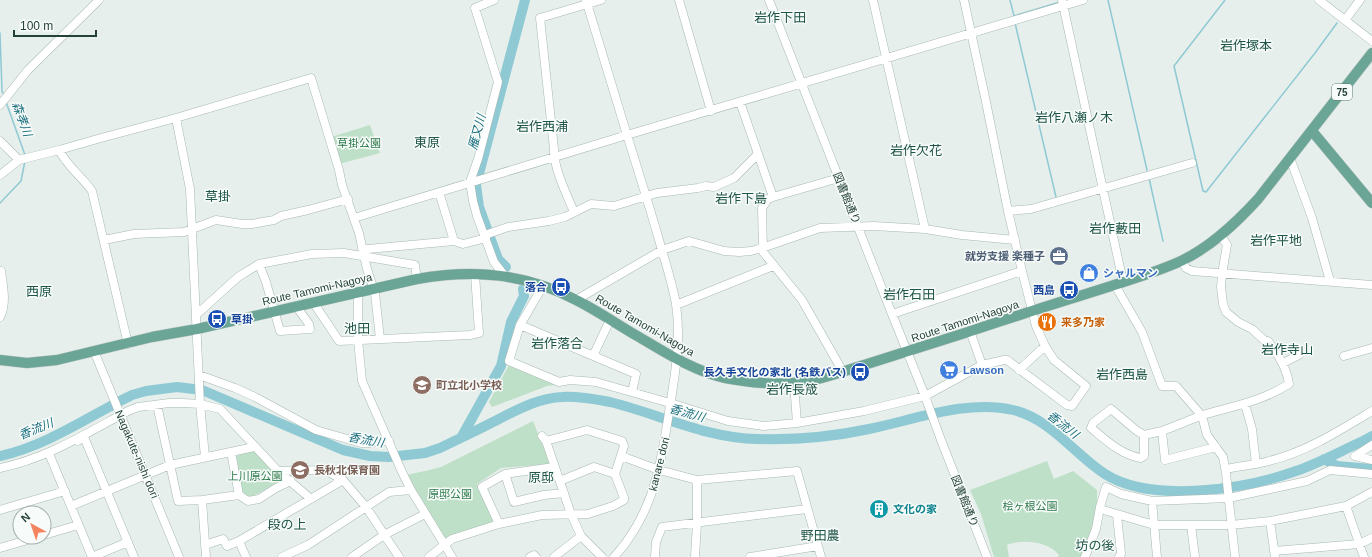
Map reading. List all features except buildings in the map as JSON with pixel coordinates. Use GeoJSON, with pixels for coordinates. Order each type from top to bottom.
{"type":"FeatureCollection","features":[{"type":"Feature","properties":{"kind":"main road","name":"75"},"geometry":{"type":"LineString","coordinates":[[1312,131],[1372,53]]}},
{"type":"Feature","properties":{"kind":"main road","name":"Route Tamomi-Nagoya"},"geometry":{"type":"LineString","coordinates":[[0,360],[27,363],[57,360],[373,288],[450,274],[474,274],[504,275],[520,278],[543,286],[576,300],[678,360],[709,373],[762,383],[794,383],[819,379],[908,352],[1152,273],[1182,261],[1221,236],[1258,199],[1312,131]]}},
{"type":"Feature","properties":{"kind":"main road"},"geometry":{"type":"LineString","coordinates":[[1312,131],[1372,203]]}},
{"type":"Feature","properties":{"kind":"street"},"geometry":{"type":"LineString","coordinates":[[4,100],[28,70],[99,0]]}},
{"type":"Feature","properties":{"kind":"street"},"geometry":{"type":"LineString","coordinates":[[494,0],[475,8],[498,82],[471,182],[473,201],[477,216],[487,235],[494,262],[504,275]]}},
{"type":"Feature","properties":{"kind":"street"},"geometry":{"type":"LineString","coordinates":[[574,212],[554,158],[540,18],[586,2],[601,0]]}},
{"type":"Feature","properties":{"kind":"street"},"geometry":{"type":"LineString","coordinates":[[679,0],[711,110]]}},
{"type":"Feature","properties":{"kind":"street","name":"図書館通り"},"geometry":{"type":"LineString","coordinates":[[769,0],[987,557]]}},
{"type":"Feature","properties":{"kind":"street"},"geometry":{"type":"LineString","coordinates":[[873,0],[925,229]]}},
{"type":"Feature","properties":{"kind":"street"},"geometry":{"type":"LineString","coordinates":[[543,286],[520,325],[509,361],[559,382],[570,380],[596,382],[728,421],[764,426],[797,424],[864,411],[925,396],[982,365],[1007,360],[1067,405],[1072,406],[1086,386],[1054,360],[1045,346],[1036,326],[1008,212],[964,0]]}},
{"type":"Feature","properties":{"kind":"street"},"geometry":{"type":"LineString","coordinates":[[354,218],[483,178],[972,33],[1063,3],[1083,0]]}},
{"type":"Feature","properties":{"kind":"street"},"geometry":{"type":"LineString","coordinates":[[1319,0],[1372,41]]}},
{"type":"Feature","properties":{"kind":"street"},"geometry":{"type":"LineString","coordinates":[[1344,20],[1360,0]]}},
{"type":"Feature","properties":{"kind":"street","name":"kanare dori"},"geometry":{"type":"LineString","coordinates":[[586,2],[669,273],[676,305],[679,338],[678,360],[667,431],[659,470],[648,504],[629,538],[614,557]]}},
{"type":"Feature","properties":{"kind":"street"},"geometry":{"type":"LineString","coordinates":[[1063,3],[1102,189],[1119,283],[1142,332],[1162,386],[1176,386],[1202,416],[1207,435],[1223,457],[1226,471],[1235,557]]}},
{"type":"Feature","properties":{"kind":"street"},"geometry":{"type":"LineString","coordinates":[[0,174],[20,159],[59,150],[176,118],[311,78],[339,170],[342,185],[354,218],[375,293],[380,339]]}},
{"type":"Feature","properties":{"kind":"street"},"geometry":{"type":"LineString","coordinates":[[740,102],[773,197]]}},
{"type":"Feature","properties":{"kind":"street"},"geometry":{"type":"LineString","coordinates":[[176,118],[190,189],[200,403],[205,457]]}},
{"type":"Feature","properties":{"kind":"street"},"geometry":{"type":"LineString","coordinates":[[0,141],[20,159]]}},
{"type":"Feature","properties":{"kind":"street"},"geometry":{"type":"LineString","coordinates":[[59,150],[92,191],[128,344]]}},
{"type":"Feature","properties":{"kind":"street"},"geometry":{"type":"LineString","coordinates":[[362,248],[368,249],[454,242],[463,244],[508,227],[550,221],[565,217],[591,204],[614,206],[657,193],[706,186],[714,187],[734,178],[758,154]]}},
{"type":"Feature","properties":{"kind":"street"},"geometry":{"type":"LineString","coordinates":[[1290,158],[1312,218],[1330,282]]}},
{"type":"Feature","properties":{"kind":"street"},"geometry":{"type":"LineString","coordinates":[[1008,212],[1031,209],[1192,163]]}},
{"type":"Feature","properties":{"kind":"street"},"geometry":{"type":"LineString","coordinates":[[838,178],[768,199],[762,208],[762,248],[763,252],[773,266],[802,300],[843,372]]}},
{"type":"Feature","properties":{"kind":"street"},"geometry":{"type":"LineString","coordinates":[[439,192],[454,242]]}},
{"type":"Feature","properties":{"kind":"street"},"geometry":{"type":"LineString","coordinates":[[104,240],[134,234],[184,232],[216,220],[252,224],[274,220],[280,216],[308,210],[348,198]]}},
{"type":"Feature","properties":{"kind":"street"},"geometry":{"type":"LineString","coordinates":[[576,300],[662,250],[689,241],[724,251],[751,251],[820,228],[874,226],[925,229],[1015,240]]}},
{"type":"Feature","properties":{"kind":"street"},"geometry":{"type":"LineString","coordinates":[[1144,435],[1144,456],[1141,458],[1131,457],[1091,428],[1093,423],[1111,409],[1144,435],[1162,431],[1202,416],[1254,401],[1289,384],[1277,352],[1268,341],[1265,341],[1252,329],[1238,322],[1226,312],[1223,304],[1221,287],[1227,245],[1221,236]]}},
{"type":"Feature","properties":{"kind":"street"},"geometry":{"type":"LineString","coordinates":[[196,315],[238,277],[259,264],[312,254],[344,253],[415,265],[417,279]]}},
{"type":"Feature","properties":{"kind":"street"},"geometry":{"type":"LineString","coordinates":[[1182,261],[1186,268],[1190,271],[1372,285]]}},
{"type":"Feature","properties":{"kind":"street"},"geometry":{"type":"LineString","coordinates":[[259,264],[266,282],[273,311],[280,331],[310,330],[309,324],[296,306]]}},
{"type":"Feature","properties":{"kind":"street"},"geometry":{"type":"LineString","coordinates":[[676,305],[773,266]]}},
{"type":"Feature","properties":{"kind":"street"},"geometry":{"type":"LineString","coordinates":[[0,317],[4,302],[2,271]]}},
{"type":"Feature","properties":{"kind":"street"},"geometry":{"type":"LineString","coordinates":[[892,314],[1022,271]]}},
{"type":"Feature","properties":{"kind":"street"},"geometry":{"type":"LineString","coordinates":[[314,302],[339,341],[470,335],[479,333],[474,274]]}},
{"type":"Feature","properties":{"kind":"street"},"geometry":{"type":"LineString","coordinates":[[358,292],[358,340],[362,381],[411,490],[452,557]]}},
{"type":"Feature","properties":{"kind":"street"},"geometry":{"type":"LineString","coordinates":[[593,356],[610,320]]}},
{"type":"Feature","properties":{"kind":"street"},"geometry":{"type":"LineString","coordinates":[[520,325],[636,374],[632,392]]}},
{"type":"Feature","properties":{"kind":"street"},"geometry":{"type":"LineString","coordinates":[[970,331],[982,365]]}},
{"type":"Feature","properties":{"kind":"street"},"geometry":{"type":"LineString","coordinates":[[1019,370],[1045,346]]}},
{"type":"Feature","properties":{"kind":"street"},"geometry":{"type":"LineString","coordinates":[[1344,356],[1372,348]]}},
{"type":"Feature","properties":{"kind":"street","name":"Nagakute-nishi dori"},"geometry":{"type":"LineString","coordinates":[[94,351],[179,557]]}},
{"type":"Feature","properties":{"kind":"street"},"geometry":{"type":"LineString","coordinates":[[1282,363],[1299,355]]}},
{"type":"Feature","properties":{"kind":"street"},"geometry":{"type":"LineString","coordinates":[[199,376],[255,396],[316,430],[360,443],[379,441],[390,443]]}},
{"type":"Feature","properties":{"kind":"street"},"geometry":{"type":"LineString","coordinates":[[794,383],[797,424]]}},
{"type":"Feature","properties":{"kind":"street"},"geometry":{"type":"LineString","coordinates":[[0,468],[40,456],[62,446],[120,413],[138,407],[200,403],[220,409],[278,471],[311,499]]}},
{"type":"Feature","properties":{"kind":"street"},"geometry":{"type":"LineString","coordinates":[[1245,404],[1252,429],[1256,464]]}},
{"type":"Feature","properties":{"kind":"street"},"geometry":{"type":"LineString","coordinates":[[157,405],[178,501],[202,500],[239,495],[248,501],[259,499],[276,488],[291,481]]}},
{"type":"Feature","properties":{"kind":"street"},"geometry":{"type":"LineString","coordinates":[[1226,471],[1288,455],[1317,444],[1372,411]]}},
{"type":"Feature","properties":{"kind":"street"},"geometry":{"type":"LineString","coordinates":[[429,557],[452,539],[499,524],[542,515],[571,514],[588,514],[613,506],[624,500],[615,474],[624,446],[622,441],[587,430],[544,438],[571,514],[581,536],[602,557]]}},
{"type":"Feature","properties":{"kind":"street"},"geometry":{"type":"LineString","coordinates":[[1162,431],[1165,460],[1216,446]]}},
{"type":"Feature","properties":{"kind":"street"},"geometry":{"type":"LineString","coordinates":[[0,473],[25,467],[50,456],[84,437],[134,557]]}},
{"type":"Feature","properties":{"kind":"street"},"geometry":{"type":"LineString","coordinates":[[1372,445],[1355,456],[1372,460]]}},
{"type":"Feature","properties":{"kind":"street"},"geometry":{"type":"LineString","coordinates":[[72,506],[170,465],[254,447]]}},
{"type":"Feature","properties":{"kind":"street"},"geometry":{"type":"LineString","coordinates":[[231,452],[239,495]]}},
{"type":"Feature","properties":{"kind":"street"},"geometry":{"type":"LineString","coordinates":[[50,456],[92,557],[128,542]]}},
{"type":"Feature","properties":{"kind":"street"},"geometry":{"type":"LineString","coordinates":[[621,456],[659,470],[697,480],[797,471],[821,557]]}},
{"type":"Feature","properties":{"kind":"street"},"geometry":{"type":"LineString","coordinates":[[499,524],[482,486],[505,474],[554,466]]}},
{"type":"Feature","properties":{"kind":"street"},"geometry":{"type":"LineString","coordinates":[[560,481],[594,467],[615,474]]}},
{"type":"Feature","properties":{"kind":"street"},"geometry":{"type":"LineString","coordinates":[[278,471],[325,470],[343,480],[366,507],[399,557]]}},
{"type":"Feature","properties":{"kind":"street"},"geometry":{"type":"LineString","coordinates":[[1085,557],[1096,529],[1106,487],[1121,494],[1152,501],[1229,496],[1307,481],[1330,470],[1372,474]]}},
{"type":"Feature","properties":{"kind":"street"},"geometry":{"type":"LineString","coordinates":[[505,474],[514,502],[564,492]]}},
{"type":"Feature","properties":{"kind":"street"},"geometry":{"type":"LineString","coordinates":[[205,545],[223,539],[227,546],[239,541],[343,480]]}},
{"type":"Feature","properties":{"kind":"street"},"geometry":{"type":"LineString","coordinates":[[695,557],[698,523],[697,480]]}},
{"type":"Feature","properties":{"kind":"street"},"geometry":{"type":"LineString","coordinates":[[282,557],[308,545],[389,492],[411,490]]}},
{"type":"Feature","properties":{"kind":"street"},"geometry":{"type":"LineString","coordinates":[[0,510],[65,491]]}},
{"type":"Feature","properties":{"kind":"street"},"geometry":{"type":"LineString","coordinates":[[1100,509],[1154,526],[1231,525],[1270,521],[1346,506],[1372,492]]}},
{"type":"Feature","properties":{"kind":"street"},"geometry":{"type":"LineString","coordinates":[[202,500],[206,557]]}},
{"type":"Feature","properties":{"kind":"street"},"geometry":{"type":"LineString","coordinates":[[1152,501],[1157,557]]}},
{"type":"Feature","properties":{"kind":"street"},"geometry":{"type":"LineString","coordinates":[[1346,506],[1364,557]]}},
{"type":"Feature","properties":{"kind":"street"},"geometry":{"type":"LineString","coordinates":[[655,557],[656,542],[662,528],[807,509]]}},
{"type":"Feature","properties":{"kind":"street"},"geometry":{"type":"LineString","coordinates":[[356,556],[384,535],[425,514]]}},
{"type":"Feature","properties":{"kind":"street"},"geometry":{"type":"LineString","coordinates":[[1117,515],[1121,554],[1119,557]]}},
{"type":"Feature","properties":{"kind":"street"},"geometry":{"type":"LineString","coordinates":[[1270,521],[1274,554],[1359,544],[1372,538]]}},
{"type":"Feature","properties":{"kind":"street"},"geometry":{"type":"LineString","coordinates":[[52,533],[78,525]]}},
{"type":"Feature","properties":{"kind":"street"},"geometry":{"type":"LineString","coordinates":[[1192,525],[1195,557]]}},
{"type":"Feature","properties":{"kind":"street"},"geometry":{"type":"LineString","coordinates":[[554,557],[581,536]]}},
{"type":"Feature","properties":{"kind":"street"},"geometry":{"type":"LineString","coordinates":[[239,541],[246,557]]}},
{"type":"Feature","properties":{"kind":"street"},"geometry":{"type":"LineString","coordinates":[[0,548],[12,545]]}},
{"type":"Feature","properties":{"kind":"street"},"geometry":{"type":"LineString","coordinates":[[750,557],[818,546]]}},
{"type":"Feature","properties":{"kind":"street"},"geometry":{"type":"LineString","coordinates":[[530,557],[534,555],[536,557]]}},
{"type":"Feature","properties":{"kind":"green space","name":"草掛公園"},"geometry":{"type":"Polygon","coordinates":[[[370,125],[380,153],[339,164],[331,137],[370,125]]]}},
{"type":"Feature","properties":{"kind":"green space"},"geometry":{"type":"Polygon","coordinates":[[[510,363],[555,382],[555,385],[547,386],[492,407],[489,402],[510,363]]]}},
{"type":"Feature","properties":{"kind":"green space","name":"原邸公園"},"geometry":{"type":"Polygon","coordinates":[[[533,421],[550,464],[501,468],[477,484],[494,522],[451,535],[445,539],[406,475],[441,467],[533,421]]]}},
{"type":"Feature","properties":{"kind":"green space","name":"上川原公園"},"geometry":{"type":"Polygon","coordinates":[[[254,451],[281,479],[280,482],[246,498],[241,490],[235,456],[254,451]]]}},
{"type":"Feature","properties":{"kind":"green space","name":"桧ヶ根公園"},"geometry":{"type":"Polygon","coordinates":[[[1047,461],[1054,479],[1073,471],[1097,490],[1097,511],[1082,557],[1058,557],[1059,555],[1054,550],[1042,544],[1034,542],[1020,542],[1007,545],[1009,557],[994,557],[981,514],[970,490],[1047,461]]]}},
{"type":"Feature","properties":{"kind":"waterway","name":"雁又川"},"geometry":{"type":"LineString","coordinates":[[506,267],[498,259],[479,207],[476,185],[525,0]]}},
{"type":"Feature","properties":{"kind":"waterway"},"geometry":{"type":"LineString","coordinates":[[1010,0],[1014,16]]}},
{"type":"Feature","properties":{"kind":"waterway"},"geometry":{"type":"LineString","coordinates":[[1108,0],[1147,170]]}},
{"type":"Feature","properties":{"kind":"waterway"},"geometry":{"type":"LineString","coordinates":[[1225,0],[1174,66],[1203,191],[1206,192],[1337,23]]}},
{"type":"Feature","properties":{"kind":"waterway"},"geometry":{"type":"LineString","coordinates":[[1014,17],[1060,2]]}},
{"type":"Feature","properties":{"kind":"waterway"},"geometry":{"type":"LineString","coordinates":[[1015,23],[1056,197]]}},
{"type":"Feature","properties":{"kind":"waterway","name":"森孝川"},"geometry":{"type":"LineString","coordinates":[[0,33],[2,91],[4,95]]}},
{"type":"Feature","properties":{"kind":"waterway","name":"森孝川"},"geometry":{"type":"LineString","coordinates":[[6,102],[25,155]]}},
{"type":"Feature","properties":{"kind":"waterway","name":"森孝川"},"geometry":{"type":"LineString","coordinates":[[0,203],[21,181],[25,161]]}},
{"type":"Feature","properties":{"kind":"waterway"},"geometry":{"type":"LineString","coordinates":[[1149,178],[1163,241]]}},
{"type":"Feature","properties":{"kind":"waterway","name":"雁又川"},"geometry":{"type":"LineString","coordinates":[[461,438],[501,366],[511,322],[524,296],[523,289]]}},
{"type":"Feature","properties":{"kind":"waterway","name":"香流川"},"geometry":{"type":"LineString","coordinates":[[0,456],[51,438],[132,395],[146,391],[177,387],[202,390],[343,450],[370,456],[389,457],[425,453],[440,448],[535,402],[562,397],[580,397],[610,402],[701,430],[738,438],[757,439],[827,436],[855,432],[941,412],[977,407],[995,407],[1013,410],[1039,421],[1051,429],[1105,474],[1125,483],[1148,489],[1173,491],[1226,488],[1275,478],[1313,464],[1372,436]]}},
{"type":"Feature","properties":{"kind":"waterway"},"geometry":{"type":"LineString","coordinates":[[1324,459],[1337,466],[1372,469]]}},
{"type":"Feature","properties":{"kind":"place","name":"就労支援 楽種子"},"geometry":{"type":"Point","coordinates":[1059,256]}},
{"type":"Feature","properties":{"kind":"place","name":"シャルマン"},"geometry":{"type":"Point","coordinates":[1089,273]}},
{"type":"Feature","properties":{"kind":"place","name":"落合"},"geometry":{"type":"Point","coordinates":[561,287]}},
{"type":"Feature","properties":{"kind":"place","name":"西島"},"geometry":{"type":"Point","coordinates":[1069,290]}},
{"type":"Feature","properties":{"kind":"place","name":"草掛"},"geometry":{"type":"Point","coordinates":[217,319]}},
{"type":"Feature","properties":{"kind":"place","name":"来多乃家"},"geometry":{"type":"Point","coordinates":[1047,322]}},
{"type":"Feature","properties":{"kind":"place","name":"Lawson"},"geometry":{"type":"Point","coordinates":[949,370]}},
{"type":"Feature","properties":{"kind":"place","name":"長久手文化の家北 (名鉄バス)"},"geometry":{"type":"Point","coordinates":[860,372]}},
{"type":"Feature","properties":{"kind":"place","name":"町立北小学校"},"geometry":{"type":"Point","coordinates":[422,385]}},
{"type":"Feature","properties":{"kind":"place","name":"長秋北保育園"},"geometry":{"type":"Point","coordinates":[300,470]}},
{"type":"Feature","properties":{"kind":"place","name":"文化の家"},"geometry":{"type":"Point","coordinates":[879,509]}},
{"type":"Feature","properties":{"kind":"district","name":"岩作下田"},"geometry":{"type":"Point","coordinates":[780,17]}},
{"type":"Feature","properties":{"kind":"district","name":"岩作塚本"},"geometry":{"type":"Point","coordinates":[1246,45]}},
{"type":"Feature","properties":{"kind":"district","name":"岩作八瀬ノ木"},"geometry":{"type":"Point","coordinates":[1074,117]}},
{"type":"Feature","properties":{"kind":"district","name":"岩作西浦"},"geometry":{"type":"Point","coordinates":[542,126]}},
{"type":"Feature","properties":{"kind":"district","name":"東原"},"geometry":{"type":"Point","coordinates":[427,142]}},
{"type":"Feature","properties":{"kind":"district","name":"岩作欠花"},"geometry":{"type":"Point","coordinates":[916,150]}},
{"type":"Feature","properties":{"kind":"district","name":"草掛"},"geometry":{"type":"Point","coordinates":[218,196]}},
{"type":"Feature","properties":{"kind":"district","name":"岩作下島"},"geometry":{"type":"Point","coordinates":[741,198]}},
{"type":"Feature","properties":{"kind":"district","name":"岩作藪田"},"geometry":{"type":"Point","coordinates":[1115,228]}},
{"type":"Feature","properties":{"kind":"district","name":"岩作平地"},"geometry":{"type":"Point","coordinates":[1276,240]}},
{"type":"Feature","properties":{"kind":"district","name":"西原"},"geometry":{"type":"Point","coordinates":[39,291]}},
{"type":"Feature","properties":{"kind":"district","name":"岩作石田"},"geometry":{"type":"Point","coordinates":[909,294]}},
{"type":"Feature","properties":{"kind":"district","name":"池田"},"geometry":{"type":"Point","coordinates":[357,328]}},
{"type":"Feature","properties":{"kind":"district","name":"岩作落合"},"geometry":{"type":"Point","coordinates":[557,343]}},
{"type":"Feature","properties":{"kind":"district","name":"岩作寺山"},"geometry":{"type":"Point","coordinates":[1287,349]}},
{"type":"Feature","properties":{"kind":"district","name":"岩作西島"},"geometry":{"type":"Point","coordinates":[1122,374]}},
{"type":"Feature","properties":{"kind":"district","name":"岩作長筬"},"geometry":{"type":"Point","coordinates":[792,389]}},
{"type":"Feature","properties":{"kind":"district","name":"原邸"},"geometry":{"type":"Point","coordinates":[541,477]}},
{"type":"Feature","properties":{"kind":"district","name":"段の上"},"geometry":{"type":"Point","coordinates":[287,524]}},
{"type":"Feature","properties":{"kind":"district","name":"野田農"},"geometry":{"type":"Point","coordinates":[820,535]}},
{"type":"Feature","properties":{"kind":"district","name":"坊の後"},"geometry":{"type":"Point","coordinates":[1095,545]}}]}
